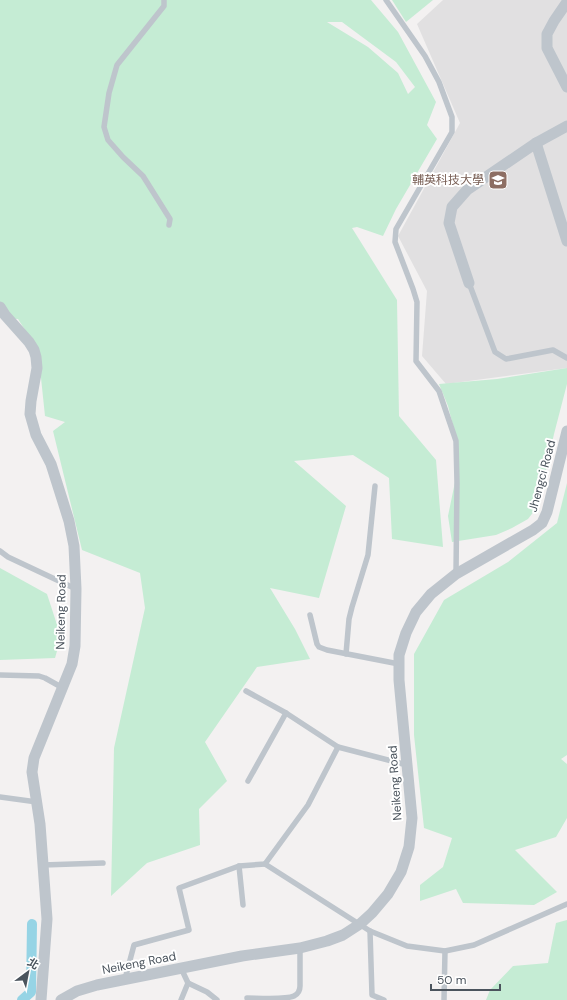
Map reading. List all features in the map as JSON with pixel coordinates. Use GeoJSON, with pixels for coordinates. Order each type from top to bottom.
{"type":"FeatureCollection","features":[{"type":"Feature","properties":{"kind":"street"},"geometry":{"type":"LineString","coordinates":[[567,2],[547,34],[546,48],[567,87]]}},
{"type":"Feature","properties":{"kind":"street"},"geometry":{"type":"LineString","coordinates":[[470,283],[449,224],[452,207],[467,190],[536,143],[567,126]]}},
{"type":"Feature","properties":{"kind":"street"},"geometry":{"type":"LineString","coordinates":[[536,143],[567,241]]}},
{"type":"Feature","properties":{"kind":"street","name":"Neikeng Road"},"geometry":{"type":"LineString","coordinates":[[0,307],[34,350],[38,368],[30,401],[30,414],[36,435],[51,464],[69,521],[74,546],[76,589],[75,646],[72,664],[34,758],[32,772],[40,824],[47,919],[42,1000]]}},
{"type":"Feature","properties":{"kind":"street","name":"Jhengci Road"},"geometry":{"type":"LineString","coordinates":[[456,574],[533,530],[542,523],[547,512],[567,432]]}},
{"type":"Feature","properties":{"kind":"street","name":"Neikeng Road"},"geometry":{"type":"LineString","coordinates":[[61,1000],[77,992],[97,985],[242,956],[300,948],[327,941],[344,935],[360,924],[372,913],[388,894],[401,872],[409,848],[412,818],[399,680],[399,655],[406,633],[416,612],[431,594],[456,574]]}},
{"type":"Feature","properties":{"kind":"lane"},"geometry":{"type":"LineString","coordinates":[[164,0],[164,6],[117,66],[110,93],[104,127],[108,140],[143,176],[170,219],[169,224]]}},
{"type":"Feature","properties":{"kind":"lane"},"geometry":{"type":"LineString","coordinates":[[386,0],[425,56],[439,82],[452,117],[452,132],[396,229],[395,242],[417,302],[416,361],[439,391],[456,441],[456,574]]}},
{"type":"Feature","properties":{"kind":"lane"},"geometry":{"type":"LineString","coordinates":[[470,283],[495,352],[506,359],[553,350],[567,358]]}},
{"type":"Feature","properties":{"kind":"lane"},"geometry":{"type":"LineString","coordinates":[[346,654],[349,619],[368,555],[375,486]]}},
{"type":"Feature","properties":{"kind":"lane"},"geometry":{"type":"LineString","coordinates":[[0,551],[8,557],[76,589]]}},
{"type":"Feature","properties":{"kind":"lane"},"geometry":{"type":"LineString","coordinates":[[310,615],[316,644],[320,647],[327,650],[399,664]]}},
{"type":"Feature","properties":{"kind":"lane"},"geometry":{"type":"LineString","coordinates":[[0,675],[39,676],[63,688]]}},
{"type":"Feature","properties":{"kind":"lane"},"geometry":{"type":"LineString","coordinates":[[246,691],[286,713],[338,747],[407,764]]}},
{"type":"Feature","properties":{"kind":"lane"},"geometry":{"type":"LineString","coordinates":[[248,781],[286,713]]}},
{"type":"Feature","properties":{"kind":"lane"},"geometry":{"type":"LineString","coordinates":[[265,864],[308,805],[338,747]]}},
{"type":"Feature","properties":{"kind":"lane"},"geometry":{"type":"LineString","coordinates":[[0,797],[37,802]]}},
{"type":"Feature","properties":{"kind":"lane"},"geometry":{"type":"LineString","coordinates":[[42,865],[103,863]]}},
{"type":"Feature","properties":{"kind":"lane"},"geometry":{"type":"LineString","coordinates":[[125,979],[134,945],[189,930],[179,888],[239,866],[265,864],[370,931],[407,946],[445,951],[474,945],[567,904]]}},
{"type":"Feature","properties":{"kind":"lane"},"geometry":{"type":"LineString","coordinates":[[239,866],[243,905]]}},
{"type":"Feature","properties":{"kind":"lane"},"geometry":{"type":"LineString","coordinates":[[370,931],[372,995],[384,1000]]}},
{"type":"Feature","properties":{"kind":"lane"},"geometry":{"type":"LineString","coordinates":[[247,998],[287,998],[297,994],[300,990],[300,948]]}},
{"type":"Feature","properties":{"kind":"lane"},"geometry":{"type":"LineString","coordinates":[[444,1000],[445,951]]}},
{"type":"Feature","properties":{"kind":"lane"},"geometry":{"type":"LineString","coordinates":[[181,968],[188,983],[207,992],[217,1000]]}},
{"type":"Feature","properties":{"kind":"lane"},"geometry":{"type":"LineString","coordinates":[[182,1000],[188,983]]}},
{"type":"Feature","properties":{"kind":"shaded area","name":"輔英科技大學"},"geometry":{"type":"Polygon","coordinates":[[[443,0],[567,0],[567,368],[446,384],[422,356],[427,291],[398,236],[460,123],[417,24],[443,0]]]}},
{"type":"Feature","properties":{"kind":"green space"},"geometry":{"type":"Polygon","coordinates":[[[0,0],[371,0],[398,32],[436,102],[427,125],[437,139],[396,209],[383,236],[357,227],[352,228],[397,300],[399,416],[436,460],[443,547],[392,539],[389,478],[353,455],[294,461],[346,506],[319,598],[270,588],[295,629],[310,659],[257,667],[205,742],[227,781],[199,809],[200,845],[147,863],[111,896],[114,748],[145,608],[140,573],[82,550],[53,431],[65,422],[45,416],[41,378],[34,369],[29,336],[18,319],[0,318],[0,0]],[[327,22],[368,47],[398,73],[408,94],[415,87],[396,62],[342,22],[327,22]]]}},
{"type":"Feature","properties":{"kind":"green space"},"geometry":{"type":"Polygon","coordinates":[[[392,0],[433,0],[406,22],[392,0]]]}},
{"type":"Feature","properties":{"kind":"green space"},"geometry":{"type":"Polygon","coordinates":[[[567,368],[567,384],[538,506],[528,519],[496,535],[452,542],[448,516],[455,482],[456,437],[448,406],[439,384],[497,379],[567,368]]]}},
{"type":"Feature","properties":{"kind":"green space"},"geometry":{"type":"Polygon","coordinates":[[[567,483],[567,755],[561,759],[567,764],[567,818],[556,837],[515,850],[557,892],[534,905],[463,903],[456,889],[420,901],[420,885],[443,867],[452,838],[424,828],[414,735],[414,654],[444,600],[508,562],[557,523],[567,483]]]}},
{"type":"Feature","properties":{"kind":"green space"},"geometry":{"type":"Polygon","coordinates":[[[0,568],[47,594],[61,637],[55,658],[0,660],[0,568]]]}},
{"type":"Feature","properties":{"kind":"green space"},"geometry":{"type":"Polygon","coordinates":[[[567,920],[567,1000],[486,1000],[490,990],[513,966],[548,963],[556,923],[567,920]]]}},
{"type":"Feature","properties":{"kind":"waterway"},"geometry":{"type":"LineString","coordinates":[[22,1000],[31,992],[32,924]]}},
{"type":"Feature","properties":{"kind":"place","name":"輔英科技大學"},"geometry":{"type":"Point","coordinates":[498,180]}}]}
